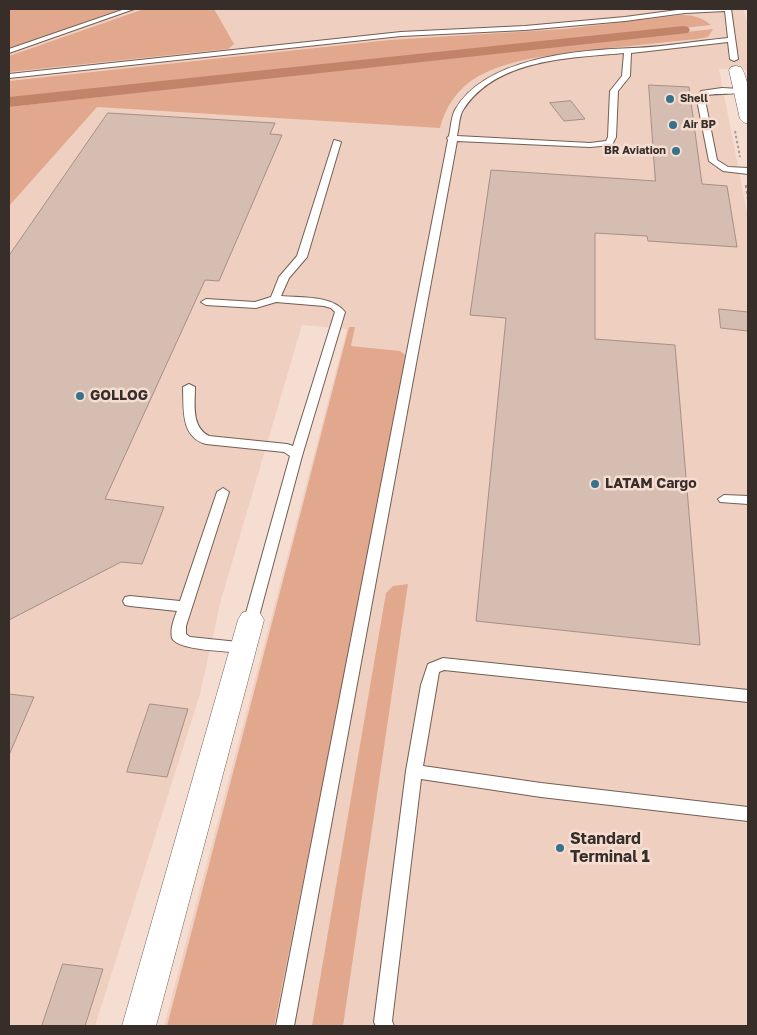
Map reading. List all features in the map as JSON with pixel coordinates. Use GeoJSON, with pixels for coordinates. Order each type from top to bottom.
{"type":"FeatureCollection","features":[{"type":"Feature","properties":{"kind":"street"},"geometry":{"type":"LineString","coordinates":[[735,64],[748,119]]}},
{"type":"Feature","properties":{"kind":"street"},"geometry":{"type":"LineString","coordinates":[[139,1026],[247,633]]}},
{"type":"Feature","properties":{"kind":"lane"},"geometry":{"type":"LineString","coordinates":[[9,50],[131,9]]}},
{"type":"Feature","properties":{"kind":"lane"},"geometry":{"type":"LineString","coordinates":[[9,76],[401,34],[535,27],[685,11],[728,9],[735,64]]}},
{"type":"Feature","properties":{"kind":"lane"},"geometry":{"type":"LineString","coordinates":[[285,1026],[458,111],[467,96],[482,84],[506,72],[529,64],[628,50],[732,40]]}},
{"type":"Feature","properties":{"kind":"lane"},"geometry":{"type":"LineString","coordinates":[[452,138],[590,145],[609,143],[612,136],[614,91],[626,76],[628,50]]}},
{"type":"Feature","properties":{"kind":"lane"},"geometry":{"type":"LineString","coordinates":[[742,91],[709,91],[704,93],[701,100],[713,161],[726,169],[745,171]]}},
{"type":"Feature","properties":{"kind":"lane"},"geometry":{"type":"LineString","coordinates":[[275,300],[284,277],[302,257],[337,142]]}},
{"type":"Feature","properties":{"kind":"lane"},"geometry":{"type":"LineString","coordinates":[[206,302],[256,305],[275,300],[324,303],[335,306],[340,312],[296,456],[247,633],[188,642],[179,637],[179,626],[223,492]]}},
{"type":"Feature","properties":{"kind":"lane"},"geometry":{"type":"LineString","coordinates":[[189,388],[191,426],[194,433],[200,437],[206,440],[288,448],[296,456]]}},
{"type":"Feature","properties":{"kind":"lane"},"geometry":{"type":"LineString","coordinates":[[724,499],[748,500]]}},
{"type":"Feature","properties":{"kind":"lane"},"geometry":{"type":"LineString","coordinates":[[130,601],[185,607]]}},
{"type":"Feature","properties":{"kind":"lane"},"geometry":{"type":"LineString","coordinates":[[385,1026],[383,1022],[414,771],[428,685],[433,668],[443,664],[486,667],[748,696]]}},
{"type":"Feature","properties":{"kind":"lane"},"geometry":{"type":"LineString","coordinates":[[414,771],[541,790],[748,814]]}},
{"type":"Feature","properties":{"kind":"path"},"geometry":{"type":"LineString","coordinates":[[734,129],[745,171],[748,199]]}},
{"type":"Feature","properties":{"kind":"shaded area"},"geometry":{"type":"Polygon","coordinates":[[[9,9],[743,9],[748,25],[748,70],[719,69],[748,218],[748,1026],[164,1026],[347,329],[302,325],[221,600],[200,694],[95,1026],[9,1026],[9,9]]]}},
{"type":"Feature","properties":{"kind":"shaded area"},"geometry":{"type":"Polygon","coordinates":[[[9,9],[122,9],[9,48],[9,9]]]}},
{"type":"Feature","properties":{"kind":"shaded area"},"geometry":{"type":"Polygon","coordinates":[[[144,9],[214,9],[234,44],[228,49],[9,72],[9,56],[144,9]]]}},
{"type":"Feature","properties":{"kind":"shaded area"},"geometry":{"type":"Polygon","coordinates":[[[681,15],[697,17],[711,25],[9,99],[9,81],[390,40],[564,29],[681,15]]]}},
{"type":"Feature","properties":{"kind":"shaded area"},"geometry":{"type":"Polygon","coordinates":[[[713,29],[708,37],[550,55],[520,61],[491,70],[470,81],[458,92],[445,113],[440,128],[97,107],[9,206],[9,107],[713,29]]]}},
{"type":"Feature","properties":{"kind":"shaded area"},"geometry":{"type":"Polygon","coordinates":[[[349,327],[355,327],[351,346],[400,351],[408,357],[274,1026],[167,1026],[349,327]]]}},
{"type":"Feature","properties":{"kind":"shaded area"},"geometry":{"type":"Polygon","coordinates":[[[408,584],[343,1026],[312,1026],[386,593],[393,586],[408,584]]]}},
{"type":"Feature","properties":{"kind":"building"},"geometry":{"type":"Polygon","coordinates":[[[649,85],[689,87],[702,184],[727,186],[737,247],[648,241],[647,236],[595,233],[595,339],[675,345],[700,645],[476,621],[506,318],[470,315],[491,170],[655,181],[649,85]]]}},
{"type":"Feature","properties":{"kind":"building"},"geometry":{"type":"Polygon","coordinates":[[[571,101],[585,119],[564,121],[550,103],[571,101]]]}},
{"type":"Feature","properties":{"kind":"building"},"geometry":{"type":"Polygon","coordinates":[[[108,113],[275,123],[270,134],[282,135],[219,281],[205,280],[105,499],[164,507],[142,564],[121,562],[9,620],[9,256],[108,113]]]}},
{"type":"Feature","properties":{"kind":"building"},"geometry":{"type":"Polygon","coordinates":[[[719,309],[748,312],[748,331],[721,328],[719,309]]]}},
{"type":"Feature","properties":{"kind":"building"},"geometry":{"type":"Polygon","coordinates":[[[9,694],[34,697],[9,755],[9,694]]]}},
{"type":"Feature","properties":{"kind":"building"},"geometry":{"type":"Polygon","coordinates":[[[150,704],[188,709],[167,777],[127,772],[150,704]]]}},
{"type":"Feature","properties":{"kind":"building"},"geometry":{"type":"Polygon","coordinates":[[[63,964],[103,969],[85,1026],[42,1026],[63,964]]]}},
{"type":"Feature","properties":{"kind":"waterway"},"geometry":{"type":"LineString","coordinates":[[9,102],[683,30]]}},
{"type":"Feature","properties":{"kind":"place","name":"Shell"},"geometry":{"type":"Point","coordinates":[670,99]}},
{"type":"Feature","properties":{"kind":"place","name":"Air BP"},"geometry":{"type":"Point","coordinates":[673,125]}},
{"type":"Feature","properties":{"kind":"place","name":"BR Aviation"},"geometry":{"type":"Point","coordinates":[676,151]}},
{"type":"Feature","properties":{"kind":"place","name":"GOLLOG"},"geometry":{"type":"Point","coordinates":[80,396]}},
{"type":"Feature","properties":{"kind":"place","name":"LATAM Cargo"},"geometry":{"type":"Point","coordinates":[595,484]}},
{"type":"Feature","properties":{"kind":"place","name":"Standard Terminal 1"},"geometry":{"type":"Point","coordinates":[560,848]}}]}
